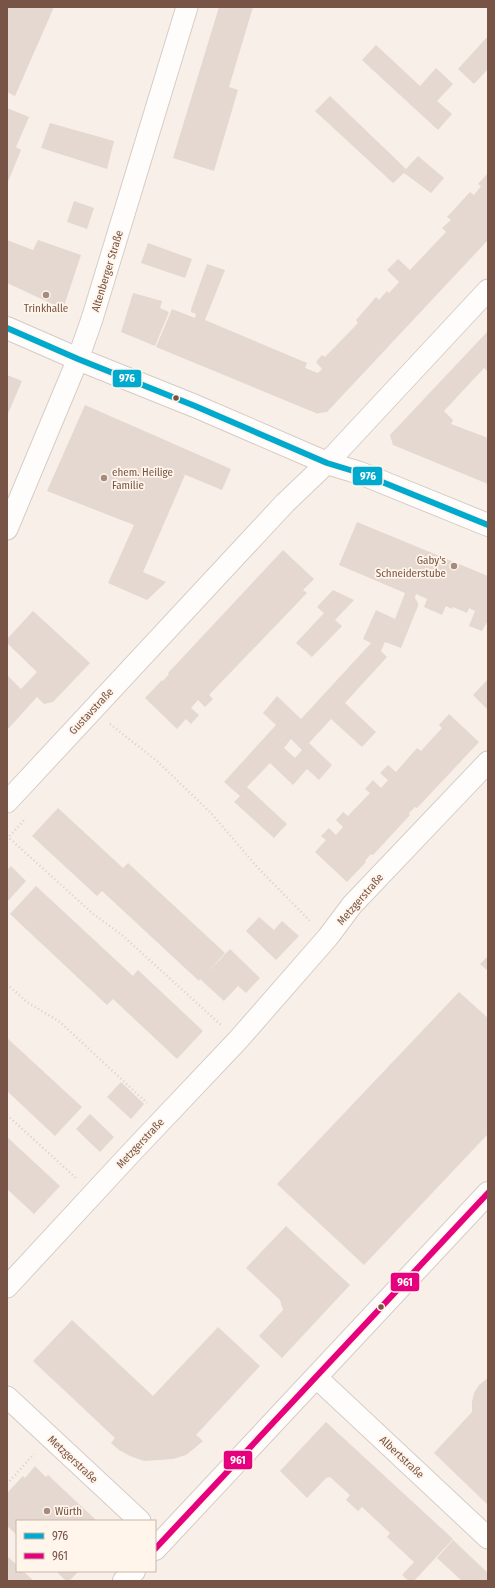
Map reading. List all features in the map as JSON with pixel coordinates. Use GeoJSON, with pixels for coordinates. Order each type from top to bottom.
{"type":"FeatureCollection","features":[{"type":"Feature","properties":{"kind":"main road"},"geometry":{"type":"LineString","coordinates":[[7,328],[78,359],[195,406],[327,463],[360,473],[488,525]]}},
{"type":"Feature","properties":{"kind":"main road"},"geometry":{"type":"LineString","coordinates":[[157,1542],[316,1377],[488,1193]]}},
{"type":"Feature","properties":{"kind":"main road"},"geometry":{"type":"LineString","coordinates":[[124,1581],[133,1572]]}},
{"type":"Feature","properties":{"kind":"street","name":"Altenberger Straße"},"geometry":{"type":"LineString","coordinates":[[7,529],[78,359],[92,319],[187,7]]}},
{"type":"Feature","properties":{"kind":"street","name":"Gustavstraße"},"geometry":{"type":"LineString","coordinates":[[7,802],[285,503],[327,463],[488,290]]}},
{"type":"Feature","properties":{"kind":"street","name":"Metzgerstraße"},"geometry":{"type":"LineString","coordinates":[[7,1287],[162,1119],[238,1040],[328,937],[352,905],[488,762]]}},
{"type":"Feature","properties":{"kind":"street","name":"Albertstraße"},"geometry":{"type":"LineString","coordinates":[[316,1377],[488,1538]]}},
{"type":"Feature","properties":{"kind":"street","name":"Metzgerstraße"},"geometry":{"type":"LineString","coordinates":[[7,1397],[139,1520]]}},
{"type":"Feature","properties":{"kind":"path"},"geometry":{"type":"LineString","coordinates":[[91,711],[156,761],[206,808],[258,868],[328,937]]}},
{"type":"Feature","properties":{"kind":"path"},"geometry":{"type":"LineString","coordinates":[[7,836],[92,913],[122,935],[238,1040]]}},
{"type":"Feature","properties":{"kind":"path"},"geometry":{"type":"LineString","coordinates":[[7,984],[27,1002],[60,1022],[162,1119]]}},
{"type":"Feature","properties":{"kind":"path"},"geometry":{"type":"LineString","coordinates":[[7,1115],[94,1194]]}},
{"type":"Feature","properties":{"kind":"path"},"geometry":{"type":"LineString","coordinates":[[7,1484],[50,1438]]}},
{"type":"Feature","properties":{"kind":"building"},"geometry":{"type":"Polygon","coordinates":[[[7,7],[54,7],[15,96],[7,92],[7,7]]]}},
{"type":"Feature","properties":{"kind":"building"},"geometry":{"type":"Polygon","coordinates":[[[219,7],[253,7],[229,87],[238,90],[214,171],[173,158],[219,7]]]}},
{"type":"Feature","properties":{"kind":"building"},"geometry":{"type":"Polygon","coordinates":[[[488,36],[488,69],[474,84],[458,69],[488,36]]]}},
{"type":"Feature","properties":{"kind":"building"},"geometry":{"type":"Polygon","coordinates":[[[376,45],[420,86],[436,68],[453,84],[437,101],[452,114],[438,130],[362,60],[376,45]]]}},
{"type":"Feature","properties":{"kind":"building"},"geometry":{"type":"Polygon","coordinates":[[[330,96],[406,169],[418,156],[444,178],[431,193],[404,173],[393,183],[315,111],[330,96]]]}},
{"type":"Feature","properties":{"kind":"building"},"geometry":{"type":"Polygon","coordinates":[[[7,108],[29,117],[16,147],[21,150],[7,184],[7,108]]]}},
{"type":"Feature","properties":{"kind":"building"},"geometry":{"type":"Polygon","coordinates":[[[50,123],[114,141],[107,169],[41,148],[50,123]]]}},
{"type":"Feature","properties":{"kind":"building"},"geometry":{"type":"Polygon","coordinates":[[[488,173],[488,240],[327,412],[318,414],[156,347],[172,309],[195,318],[196,314],[191,312],[191,309],[207,264],[225,270],[205,320],[307,363],[305,368],[318,373],[322,369],[316,362],[322,355],[325,357],[358,323],[356,320],[376,297],[379,300],[387,291],[389,293],[399,282],[387,270],[398,259],[410,270],[446,232],[442,228],[451,220],[447,217],[470,192],[474,195],[481,186],[478,184],[488,173]]]}},
{"type":"Feature","properties":{"kind":"building"},"geometry":{"type":"Polygon","coordinates":[[[74,201],[94,208],[87,229],[67,222],[74,201]]]}},
{"type":"Feature","properties":{"kind":"building"},"geometry":{"type":"Polygon","coordinates":[[[7,240],[33,250],[38,240],[81,255],[63,309],[7,283],[7,240]]]}},
{"type":"Feature","properties":{"kind":"building"},"geometry":{"type":"Polygon","coordinates":[[[148,243],[192,259],[185,278],[141,263],[148,243]]]}},
{"type":"Feature","properties":{"kind":"building"},"geometry":{"type":"Polygon","coordinates":[[[133,293],[162,301],[160,308],[169,312],[155,346],[121,332],[133,293]]]}},
{"type":"Feature","properties":{"kind":"building"},"geometry":{"type":"Polygon","coordinates":[[[488,331],[488,372],[484,368],[444,411],[453,420],[451,424],[488,438],[488,484],[393,445],[390,435],[488,331]]]}},
{"type":"Feature","properties":{"kind":"building"},"geometry":{"type":"Polygon","coordinates":[[[7,375],[22,381],[7,416],[7,375]]]}},
{"type":"Feature","properties":{"kind":"building","name":"ehem. Heilige Familie"},"geometry":{"type":"Polygon","coordinates":[[[85,405],[231,469],[222,490],[181,473],[185,475],[143,572],[166,582],[147,600],[108,583],[134,525],[47,491],[85,405]]]}},
{"type":"Feature","properties":{"kind":"building"},"geometry":{"type":"Polygon","coordinates":[[[357,522],[488,576],[488,622],[482,631],[469,626],[475,611],[469,608],[467,613],[453,607],[452,609],[446,606],[442,615],[424,607],[427,599],[416,594],[415,598],[418,606],[401,648],[385,642],[381,651],[387,657],[345,703],[376,732],[362,747],[331,719],[309,743],[332,765],[319,780],[307,769],[293,785],[270,763],[247,787],[287,824],[274,838],[234,802],[240,796],[224,782],[276,725],[263,713],[277,696],[301,719],[371,643],[363,639],[376,610],[395,619],[405,593],[339,565],[357,522]],[[291,739],[284,748],[295,758],[302,750],[291,739]]]}},
{"type":"Feature","properties":{"kind":"building"},"geometry":{"type":"Polygon","coordinates":[[[283,550],[314,579],[303,590],[307,593],[209,695],[213,699],[205,707],[198,700],[191,708],[199,715],[191,724],[186,719],[177,729],[145,698],[162,680],[163,681],[169,674],[168,673],[283,550]]]}},
{"type":"Feature","properties":{"kind":"building"},"geometry":{"type":"Polygon","coordinates":[[[333,590],[354,600],[335,620],[342,626],[312,657],[296,643],[324,613],[317,607],[333,590]]]}},
{"type":"Feature","properties":{"kind":"building"},"geometry":{"type":"Polygon","coordinates":[[[33,611],[90,663],[53,702],[44,704],[37,697],[7,730],[7,675],[21,689],[37,672],[7,643],[7,639],[33,611]]]}},
{"type":"Feature","properties":{"kind":"building"},"geometry":{"type":"Polygon","coordinates":[[[488,679],[488,710],[473,695],[488,679]]]}},
{"type":"Feature","properties":{"kind":"building"},"geometry":{"type":"Polygon","coordinates":[[[449,714],[479,742],[417,808],[415,807],[409,813],[410,815],[373,855],[371,854],[365,861],[366,862],[347,882],[315,852],[326,840],[321,836],[329,828],[336,835],[343,827],[336,820],[343,812],[348,816],[370,793],[365,789],[373,780],[381,788],[388,780],[380,773],[388,765],[396,772],[417,748],[421,751],[442,728],[439,725],[449,714]]]}},
{"type":"Feature","properties":{"kind":"building"},"geometry":{"type":"Polygon","coordinates":[[[58,808],[123,868],[128,863],[225,953],[206,974],[230,949],[260,978],[246,993],[238,986],[224,1001],[200,979],[199,981],[102,891],[97,896],[32,836],[58,808]]]}},
{"type":"Feature","properties":{"kind":"building"},"geometry":{"type":"Polygon","coordinates":[[[11,866],[26,881],[7,902],[7,870],[11,866]]]}},
{"type":"Feature","properties":{"kind":"building"},"geometry":{"type":"Polygon","coordinates":[[[36,886],[133,976],[138,970],[203,1031],[177,1059],[113,999],[107,1005],[10,914],[36,886]]]}},
{"type":"Feature","properties":{"kind":"building"},"geometry":{"type":"Polygon","coordinates":[[[259,917],[274,930],[282,921],[299,936],[276,960],[246,931],[259,917]]]}},
{"type":"Feature","properties":{"kind":"building"},"geometry":{"type":"Polygon","coordinates":[[[488,956],[488,971],[480,964],[488,956]]]}},
{"type":"Feature","properties":{"kind":"building"},"geometry":{"type":"Polygon","coordinates":[[[459,992],[488,1018],[488,1134],[364,1265],[277,1184],[459,992]]]}},
{"type":"Feature","properties":{"kind":"building"},"geometry":{"type":"Polygon","coordinates":[[[7,1038],[82,1107],[55,1136],[7,1091],[7,1038]]]}},
{"type":"Feature","properties":{"kind":"building"},"geometry":{"type":"Polygon","coordinates":[[[121,1082],[144,1104],[131,1119],[107,1097],[121,1082]]]}},
{"type":"Feature","properties":{"kind":"building"},"geometry":{"type":"Polygon","coordinates":[[[90,1114],[114,1137],[100,1152],[76,1129],[90,1114]]]}},
{"type":"Feature","properties":{"kind":"building"},"geometry":{"type":"Polygon","coordinates":[[[7,1137],[60,1186],[34,1214],[7,1189],[7,1137]]]}},
{"type":"Feature","properties":{"kind":"building"},"geometry":{"type":"Polygon","coordinates":[[[286,1226],[350,1285],[282,1358],[259,1336],[283,1310],[280,1300],[246,1268],[286,1226]]]}},
{"type":"Feature","properties":{"kind":"building"},"geometry":{"type":"Polygon","coordinates":[[[72,1320],[153,1396],[218,1327],[260,1366],[196,1435],[203,1441],[196,1447],[186,1455],[173,1459],[144,1461],[119,1450],[111,1443],[115,1438],[33,1361],[72,1320]]]}},
{"type":"Feature","properties":{"kind":"building"},"geometry":{"type":"Polygon","coordinates":[[[488,1378],[488,1505],[434,1453],[472,1412],[474,1393],[479,1385],[488,1378]]]}},
{"type":"Feature","properties":{"kind":"building"},"geometry":{"type":"Polygon","coordinates":[[[326,1422],[453,1539],[414,1581],[409,1581],[402,1575],[414,1562],[387,1537],[390,1533],[362,1507],[358,1511],[346,1500],[350,1495],[330,1477],[326,1478],[307,1498],[280,1471],[326,1422]]]}},
{"type":"Feature","properties":{"kind":"building","name":"Würth"},"geometry":{"type":"Polygon","coordinates":[[[35,1466],[46,1477],[48,1475],[96,1520],[16,1520],[16,1534],[7,1526],[7,1493],[23,1476],[25,1478],[35,1466]]]}},
{"type":"Feature","properties":{"kind":"building"},"geometry":{"type":"Polygon","coordinates":[[[453,1540],[488,1573],[488,1581],[462,1581],[437,1558],[453,1540]]]}},
{"type":"Feature","properties":{"kind":"building"},"geometry":{"type":"Polygon","coordinates":[[[7,1556],[16,1564],[16,1572],[24,1572],[34,1581],[7,1581],[7,1556]]]}},
{"type":"Feature","properties":{"kind":"building"},"geometry":{"type":"Polygon","coordinates":[[[57,1572],[78,1572],[69,1581],[66,1581],[57,1572]]]}},
{"type":"Feature","properties":{"kind":"transit line","name":"976"},"geometry":{"type":"LineString","coordinates":[[7,328],[78,359],[195,406],[327,463],[360,473],[488,525]]}},
{"type":"Feature","properties":{"kind":"transit line","name":"961"},"geometry":{"type":"LineString","coordinates":[[156,1548],[488,1193]]}},
{"type":"Feature","properties":{"kind":"place","name":"Trinkhalle"},"geometry":{"type":"Point","coordinates":[46,295]}},
{"type":"Feature","properties":{"kind":"place","name":"ehem. Heilige Familie"},"geometry":{"type":"Point","coordinates":[104,478]}},
{"type":"Feature","properties":{"kind":"place","name":"Gaby's Schneiderstube"},"geometry":{"type":"Point","coordinates":[454,566]}},
{"type":"Feature","properties":{"kind":"place","name":"Würth"},"geometry":{"type":"Point","coordinates":[47,1511]}}]}
